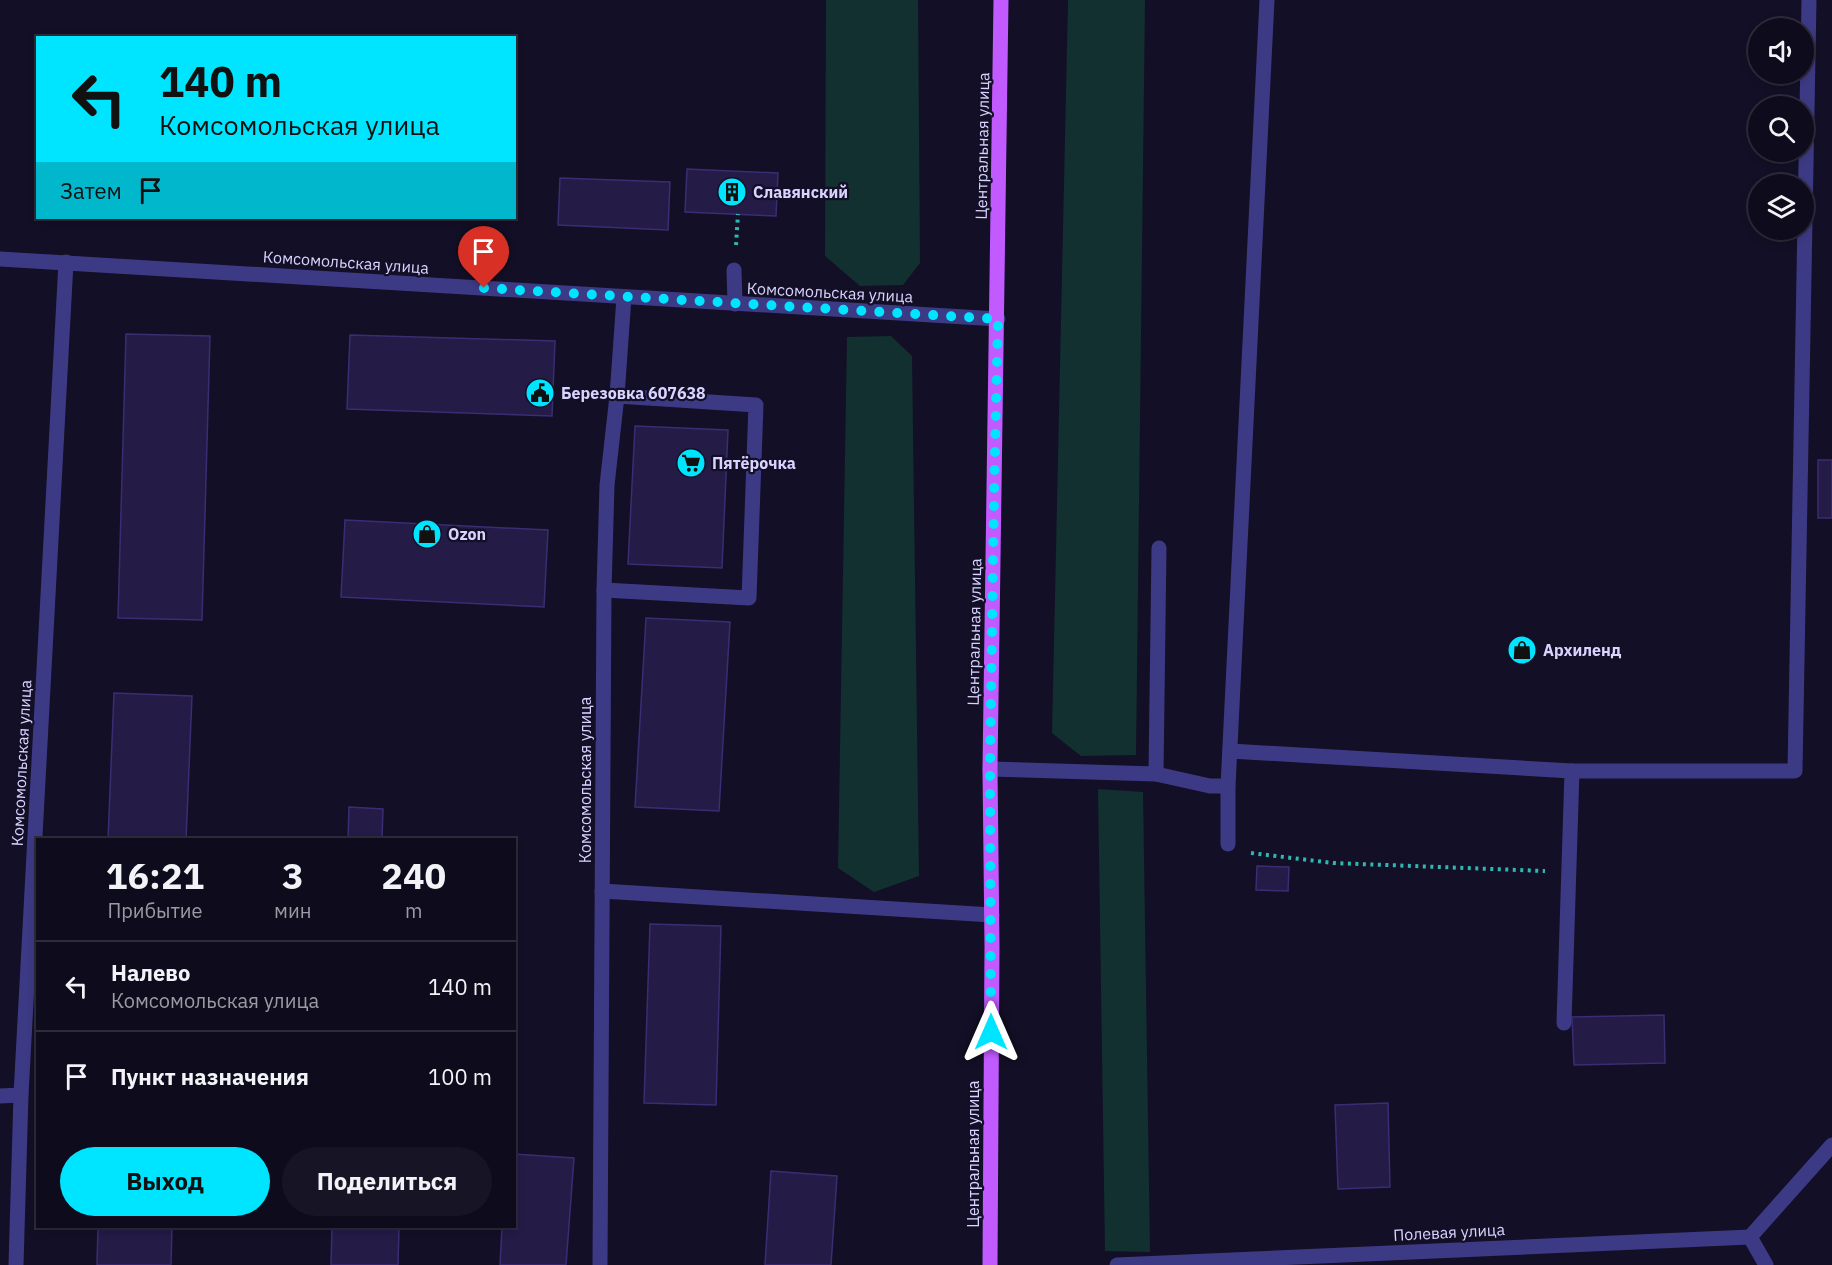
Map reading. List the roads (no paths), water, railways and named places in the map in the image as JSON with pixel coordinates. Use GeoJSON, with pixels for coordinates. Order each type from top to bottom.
{"type":"FeatureCollection","features":[{"type":"Feature","properties":{"kind":"main road","name":"Центральная улица"},"geometry":{"type":"LineString","coordinates":[[990,1265],[992,915],[990,769],[1001,0]]}},
{"type":"Feature","properties":{"kind":"street"},"geometry":{"type":"LineString","coordinates":[[1228,844],[1228,786],[1267,0]]}},
{"type":"Feature","properties":{"kind":"street"},"geometry":{"type":"LineString","coordinates":[[1230,752],[1572,771],[1795,771],[1809,0]]}},
{"type":"Feature","properties":{"kind":"street","name":"Комсомольская улица"},"geometry":{"type":"LineString","coordinates":[[0,259],[998,319]]}},
{"type":"Feature","properties":{"kind":"street","name":"Комсомольская улица"},"geometry":{"type":"LineString","coordinates":[[16,1265],[21,1095],[66,262]]}},
{"type":"Feature","properties":{"kind":"street"},"geometry":{"type":"LineString","coordinates":[[734,270],[735,304]]}},
{"type":"Feature","properties":{"kind":"street","name":"Комсомольская улица"},"geometry":{"type":"LineString","coordinates":[[600,1265],[604,590],[608,485],[624,297]]}},
{"type":"Feature","properties":{"kind":"street"},"geometry":{"type":"LineString","coordinates":[[604,590],[749,598],[756,405],[617,396]]}},
{"type":"Feature","properties":{"kind":"street"},"geometry":{"type":"LineString","coordinates":[[1156,774],[1159,549]]}},
{"type":"Feature","properties":{"kind":"street"},"geometry":{"type":"LineString","coordinates":[[990,769],[1156,774],[1210,786],[1228,786]]}},
{"type":"Feature","properties":{"kind":"street"},"geometry":{"type":"LineString","coordinates":[[1564,1023],[1572,771]]}},
{"type":"Feature","properties":{"kind":"street"},"geometry":{"type":"LineString","coordinates":[[602,891],[992,915]]}},
{"type":"Feature","properties":{"kind":"street"},"geometry":{"type":"LineString","coordinates":[[0,1096],[21,1095]]}},
{"type":"Feature","properties":{"kind":"street"},"geometry":{"type":"LineString","coordinates":[[1766,1265],[1750,1237],[1832,1145]]}},
{"type":"Feature","properties":{"kind":"street","name":"Полевая улица"},"geometry":{"type":"LineString","coordinates":[[1117,1265],[1750,1237]]}},
{"type":"Feature","properties":{"kind":"place","name":"Славянский"},"geometry":{"type":"Point","coordinates":[732,192]}},
{"type":"Feature","properties":{"kind":"place","name":"Березовка 607638"},"geometry":{"type":"Point","coordinates":[540,393]}},
{"type":"Feature","properties":{"kind":"place","name":"Пятёрочка"},"geometry":{"type":"Point","coordinates":[691,463]}},
{"type":"Feature","properties":{"kind":"place","name":"Ozon"},"geometry":{"type":"Point","coordinates":[427,534]}},
{"type":"Feature","properties":{"kind":"place","name":"Архиленд"},"geometry":{"type":"Point","coordinates":[1522,650]}}]}
